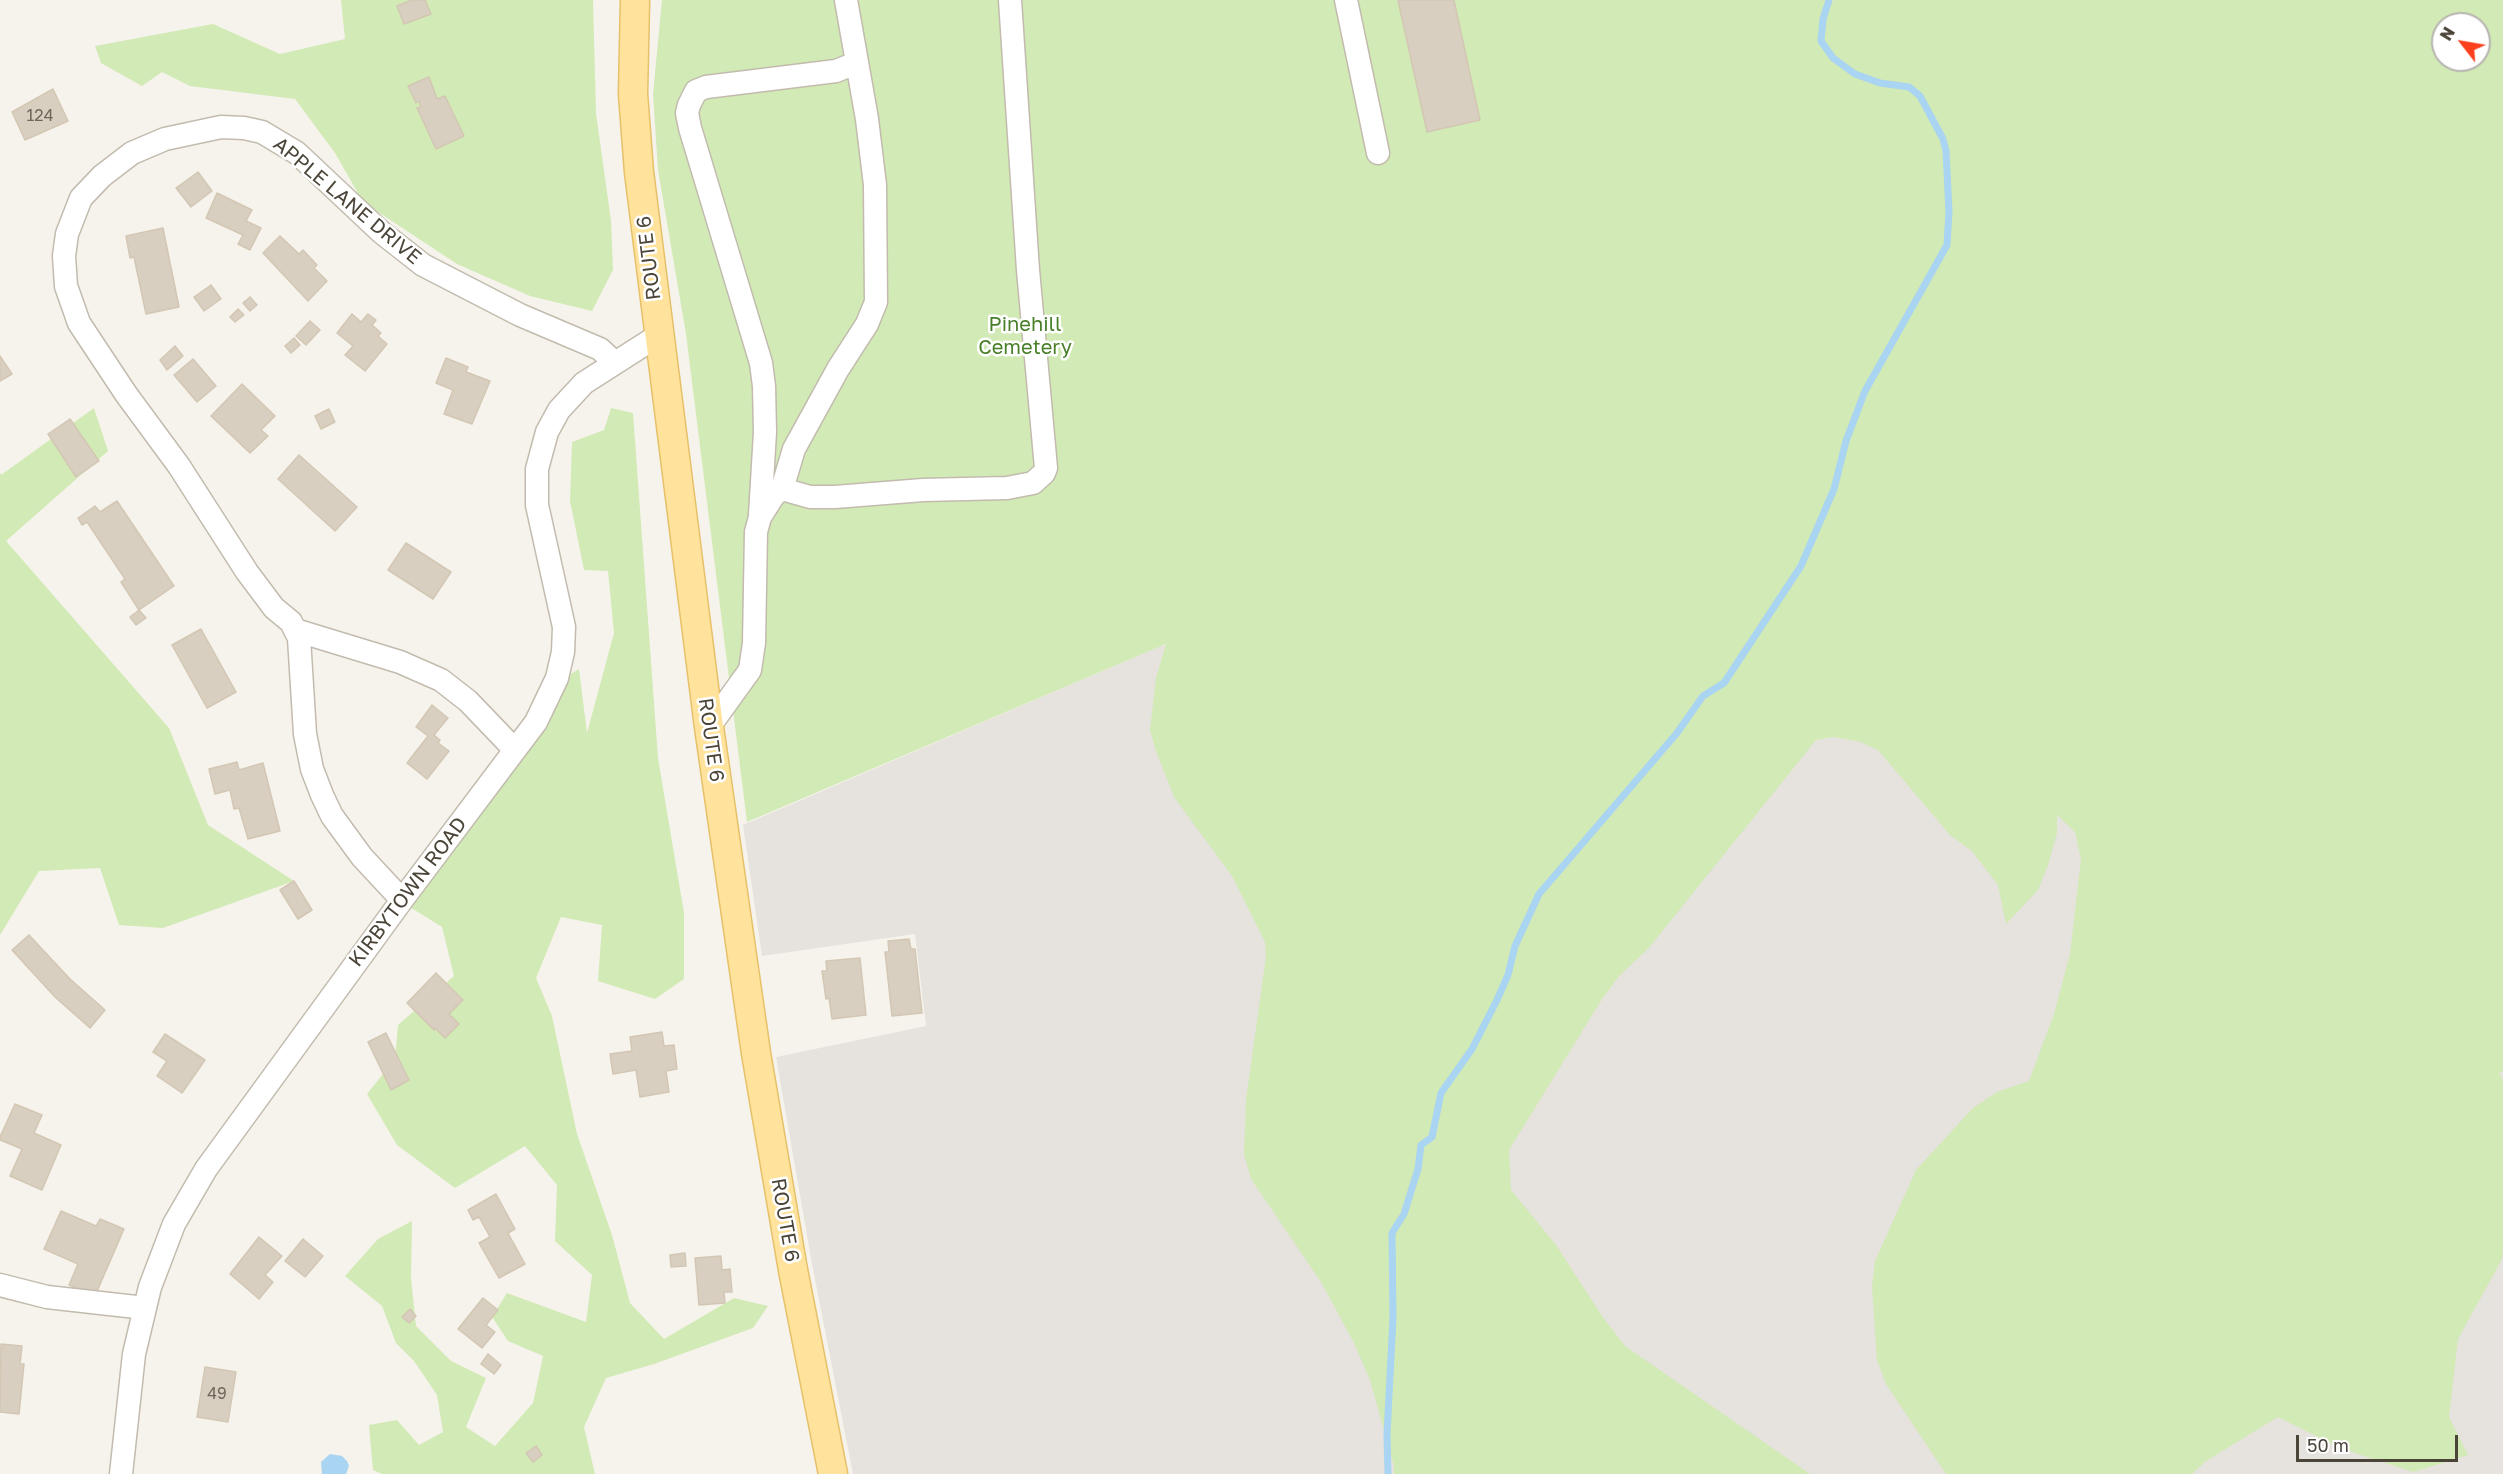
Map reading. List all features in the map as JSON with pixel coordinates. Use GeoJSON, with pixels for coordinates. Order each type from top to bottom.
{"type":"FeatureCollection","features":[{"type":"Feature","properties":{"kind":"main road","name":"ROUTE 6"},"geometry":{"type":"LineString","coordinates":[[635,0],[633,94],[639,172],[709,727],[756,1053],[793,1270],[833,1474]]}},
{"type":"Feature","properties":{"kind":"street"},"geometry":{"type":"LineString","coordinates":[[760,517],[774,495],[782,489],[794,449],[838,369],[867,324],[876,302],[875,185],[867,118],[846,0]]}},
{"type":"Feature","properties":{"kind":"street"},"geometry":{"type":"LineString","coordinates":[[782,489],[810,497],[923,490],[974,490],[1033,483],[1044,473],[1046,468],[1028,270],[1010,0]]}},
{"type":"Feature","properties":{"kind":"street"},"geometry":{"type":"LineString","coordinates":[[1346,0],[1378,153]]}},
{"type":"Feature","properties":{"kind":"street"},"geometry":{"type":"LineString","coordinates":[[709,727],[750,670],[754,642],[756,532],[760,517],[765,432],[764,386],[761,363],[690,128],[688,105],[696,91],[706,87],[827,73],[856,63]]}},
{"type":"Feature","properties":{"kind":"street","name":"APPLE LANE DRIVE"},"geometry":{"type":"LineString","coordinates":[[515,750],[468,701],[441,680],[400,662],[295,630],[291,622],[274,608],[79,323],[71,305],[65,275],[67,234],[81,198],[102,176],[132,153],[165,139],[221,127],[262,132],[297,153],[381,232],[423,265],[520,315],[600,349],[614,362]]}},
{"type":"Feature","properties":{"kind":"street","name":"KIRBYTOWN ROAD"},"geometry":{"type":"LineString","coordinates":[[121,1474],[134,1354],[145,1308],[160,1255],[194,1187],[402,900],[515,750],[544,707],[557,678],[563,652],[564,627],[561,603],[537,505],[539,456],[547,432],[559,410],[584,383],[658,334]]}},
{"type":"Feature","properties":{"kind":"street"},"geometry":{"type":"LineString","coordinates":[[295,630],[299,638],[305,734],[312,769],[322,795],[332,816],[362,857],[402,900]]}},
{"type":"Feature","properties":{"kind":"street"},"geometry":{"type":"LineString","coordinates":[[0,1285],[47,1297],[145,1308]]}},
{"type":"Feature","properties":{"kind":"shaded area"},"geometry":{"type":"Polygon","coordinates":[[[2470,0],[2477,12],[2449,12],[2470,0]]]}},
{"type":"Feature","properties":{"kind":"shaded area"},"geometry":{"type":"Polygon","coordinates":[[[2431,22],[2431,72],[2491,72],[2491,38],[2503,60],[2503,1474],[853,1474],[812,1264],[776,1057],[926,1026],[915,934],[762,956],[743,825],[1161,646],[1427,583],[2431,22]]]}},
{"type":"Feature","properties":{"kind":"green space"},"geometry":{"type":"Polygon","coordinates":[[[341,0],[593,0],[596,113],[611,221],[613,270],[592,311],[530,296],[457,264],[363,202],[335,153],[295,99],[190,86],[162,72],[142,86],[101,63],[95,46],[213,24],[280,54],[345,39],[341,0]]]}},
{"type":"Feature","properties":{"kind":"green space","name":"Pinehill Cemetery"},"geometry":{"type":"Polygon","coordinates":[[[662,0],[2503,0],[2503,1071],[2499,1073],[2503,1080],[2503,1251],[2502,1259],[2458,1339],[2449,1417],[2468,1455],[2413,1472],[2340,1448],[2278,1417],[2206,1461],[2192,1474],[1946,1474],[1886,1384],[1877,1360],[1872,1286],[1875,1261],[1916,1170],[1973,1108],[1997,1092],[2029,1081],[2054,1014],[2070,954],[2081,859],[2075,832],[2057,815],[2057,833],[2038,890],[2006,924],[1998,885],[1972,851],[1950,835],[1878,750],[1861,742],[1833,737],[1816,740],[1648,949],[1620,975],[1602,999],[1509,1150],[1511,1190],[1556,1245],[1602,1316],[1625,1346],[1810,1474],[1394,1474],[1394,1466],[1370,1380],[1354,1343],[1321,1282],[1251,1179],[1244,1154],[1246,1100],[1266,956],[1265,942],[1232,876],[1174,797],[1156,751],[1150,730],[1156,678],[1166,644],[747,822],[686,334],[658,170],[653,94],[662,0]]]}},
{"type":"Feature","properties":{"kind":"green space"},"geometry":{"type":"Polygon","coordinates":[[[94,408],[108,451],[6,541],[169,728],[208,825],[294,881],[163,928],[119,925],[100,868],[39,871],[0,935],[0,472],[1,475],[94,408]]]}},
{"type":"Feature","properties":{"kind":"green space"},"geometry":{"type":"Polygon","coordinates":[[[611,408],[633,413],[658,758],[684,913],[684,979],[655,999],[598,981],[602,925],[561,917],[536,978],[552,1016],[577,1134],[612,1235],[630,1303],[664,1339],[734,1298],[768,1306],[753,1328],[654,1364],[606,1378],[584,1427],[595,1474],[382,1474],[373,1470],[369,1425],[397,1420],[419,1445],[443,1432],[437,1395],[414,1361],[396,1343],[382,1306],[345,1276],[378,1239],[412,1221],[411,1278],[416,1326],[451,1361],[486,1378],[466,1427],[495,1446],[533,1403],[543,1356],[508,1341],[492,1317],[507,1293],[586,1322],[592,1275],[555,1241],[557,1185],[525,1146],[455,1188],[397,1145],[367,1094],[395,1059],[398,1025],[454,976],[442,927],[405,904],[540,693],[579,669],[587,733],[614,633],[608,571],[584,570],[570,501],[572,442],[604,430],[611,408]]]}},
{"type":"Feature","properties":{"kind":"water"},"geometry":{"type":"Polygon","coordinates":[[[330,1454],[342,1456],[347,1461],[349,1466],[346,1474],[322,1474],[321,1462],[330,1454]]]}},
{"type":"Feature","properties":{"kind":"building"},"geometry":{"type":"Polygon","coordinates":[[[412,0],[425,0],[431,14],[404,24],[397,6],[412,0]]]}},
{"type":"Feature","properties":{"kind":"building"},"geometry":{"type":"Polygon","coordinates":[[[1398,0],[1454,0],[1480,120],[1427,132],[1398,0]]]}},
{"type":"Feature","properties":{"kind":"building"},"geometry":{"type":"Polygon","coordinates":[[[429,77],[437,99],[445,96],[464,136],[436,149],[417,108],[421,107],[419,101],[416,103],[408,86],[429,77]]]}},
{"type":"Feature","properties":{"kind":"building"},"geometry":{"type":"Polygon","coordinates":[[[53,89],[68,121],[25,140],[12,112],[53,89]]]}},
{"type":"Feature","properties":{"kind":"building"},"geometry":{"type":"Polygon","coordinates":[[[198,172],[212,191],[191,207],[176,188],[198,172]]]}},
{"type":"Feature","properties":{"kind":"building"},"geometry":{"type":"Polygon","coordinates":[[[217,193],[252,210],[246,221],[261,228],[250,250],[238,244],[243,235],[206,218],[217,193]]]}},
{"type":"Feature","properties":{"kind":"building"},"geometry":{"type":"Polygon","coordinates":[[[163,228],[179,307],[146,314],[134,257],[130,258],[126,236],[163,228]]]}},
{"type":"Feature","properties":{"kind":"building"},"geometry":{"type":"Polygon","coordinates":[[[280,236],[299,254],[303,250],[317,265],[314,268],[327,281],[308,301],[263,253],[280,236]]]}},
{"type":"Feature","properties":{"kind":"building"},"geometry":{"type":"Polygon","coordinates":[[[211,285],[221,299],[204,311],[194,297],[211,285]]]}},
{"type":"Feature","properties":{"kind":"building"},"geometry":{"type":"Polygon","coordinates":[[[250,297],[257,305],[250,311],[243,303],[250,297]]]}},
{"type":"Feature","properties":{"kind":"building"},"geometry":{"type":"Polygon","coordinates":[[[238,309],[244,315],[235,322],[230,317],[238,309]]]}},
{"type":"Feature","properties":{"kind":"building"},"geometry":{"type":"Polygon","coordinates":[[[352,314],[361,322],[368,314],[376,320],[372,325],[381,333],[378,336],[387,344],[365,371],[345,355],[353,346],[337,333],[352,314]]]}},
{"type":"Feature","properties":{"kind":"building"},"geometry":{"type":"Polygon","coordinates":[[[310,321],[320,330],[306,345],[296,336],[310,321]]]}},
{"type":"Feature","properties":{"kind":"building"},"geometry":{"type":"Polygon","coordinates":[[[294,338],[300,345],[291,353],[285,346],[294,338]]]}},
{"type":"Feature","properties":{"kind":"building"},"geometry":{"type":"Polygon","coordinates":[[[175,346],[183,356],[167,370],[160,360],[175,346]]]}},
{"type":"Feature","properties":{"kind":"building"},"geometry":{"type":"Polygon","coordinates":[[[0,356],[12,374],[0,381],[0,356]]]}},
{"type":"Feature","properties":{"kind":"building"},"geometry":{"type":"Polygon","coordinates":[[[446,358],[468,367],[466,372],[490,381],[472,424],[444,414],[453,390],[436,383],[446,358]]]}},
{"type":"Feature","properties":{"kind":"building"},"geometry":{"type":"Polygon","coordinates":[[[193,359],[216,386],[197,402],[174,375],[193,359]]]}},
{"type":"Feature","properties":{"kind":"building"},"geometry":{"type":"Polygon","coordinates":[[[242,384],[275,416],[261,430],[268,436],[250,453],[211,416],[242,384]]]}},
{"type":"Feature","properties":{"kind":"building"},"geometry":{"type":"Polygon","coordinates":[[[329,409],[335,422],[321,429],[315,416],[329,409]]]}},
{"type":"Feature","properties":{"kind":"building"},"geometry":{"type":"Polygon","coordinates":[[[70,419],[99,461],[76,477],[48,434],[70,419]]]}},
{"type":"Feature","properties":{"kind":"building"},"geometry":{"type":"Polygon","coordinates":[[[299,455],[357,507],[335,531],[278,479],[299,455]]]}},
{"type":"Feature","properties":{"kind":"building"},"geometry":{"type":"Polygon","coordinates":[[[117,501],[174,586],[139,610],[121,582],[125,579],[87,522],[82,525],[78,518],[95,506],[100,512],[117,501]]]}},
{"type":"Feature","properties":{"kind":"building"},"geometry":{"type":"Polygon","coordinates":[[[406,543],[451,572],[433,599],[388,570],[406,543]]]}},
{"type":"Feature","properties":{"kind":"building"},"geometry":{"type":"Polygon","coordinates":[[[139,610],[146,618],[136,625],[130,617],[139,610]]]}},
{"type":"Feature","properties":{"kind":"building"},"geometry":{"type":"Polygon","coordinates":[[[201,629],[236,692],[207,708],[172,645],[201,629]]]}},
{"type":"Feature","properties":{"kind":"building"},"geometry":{"type":"Polygon","coordinates":[[[432,705],[448,718],[434,735],[440,740],[438,743],[449,751],[427,779],[407,763],[428,736],[416,727],[432,705]]]}},
{"type":"Feature","properties":{"kind":"building"},"geometry":{"type":"Polygon","coordinates":[[[237,762],[239,770],[263,763],[280,831],[248,839],[239,808],[234,809],[230,790],[215,794],[209,769],[237,762]]]}},
{"type":"Feature","properties":{"kind":"building"},"geometry":{"type":"Polygon","coordinates":[[[294,881],[312,910],[298,919],[280,890],[294,881]]]}},
{"type":"Feature","properties":{"kind":"building"},"geometry":{"type":"Polygon","coordinates":[[[29,935],[70,979],[105,1010],[90,1028],[55,997],[12,950],[29,935]]]}},
{"type":"Feature","properties":{"kind":"building"},"geometry":{"type":"Polygon","coordinates":[[[909,939],[911,949],[915,949],[922,1013],[892,1016],[885,952],[889,952],[888,941],[909,939]]]}},
{"type":"Feature","properties":{"kind":"building"},"geometry":{"type":"Polygon","coordinates":[[[860,958],[866,1015],[832,1019],[822,971],[827,971],[826,961],[860,958]]]}},
{"type":"Feature","properties":{"kind":"building"},"geometry":{"type":"Polygon","coordinates":[[[436,973],[463,1000],[449,1014],[459,1024],[445,1038],[407,1003],[436,973]]]}},
{"type":"Feature","properties":{"kind":"building"},"geometry":{"type":"Polygon","coordinates":[[[662,1032],[664,1046],[674,1045],[677,1069],[666,1071],[669,1092],[640,1097],[636,1070],[613,1074],[610,1054],[632,1051],[630,1037],[662,1032]]]}},
{"type":"Feature","properties":{"kind":"building"},"geometry":{"type":"Polygon","coordinates":[[[386,1033],[409,1080],[391,1090],[368,1042],[386,1033]]]}},
{"type":"Feature","properties":{"kind":"building"},"geometry":{"type":"Polygon","coordinates":[[[165,1034],[205,1060],[182,1093],[157,1076],[167,1061],[153,1052],[165,1034]]]}},
{"type":"Feature","properties":{"kind":"building"},"geometry":{"type":"Polygon","coordinates":[[[15,1104],[42,1115],[34,1133],[61,1145],[42,1190],[10,1176],[22,1149],[0,1140],[0,1137],[15,1104]]]}},
{"type":"Feature","properties":{"kind":"building"},"geometry":{"type":"Polygon","coordinates":[[[496,1194],[515,1229],[508,1233],[525,1264],[499,1278],[479,1243],[490,1237],[479,1217],[473,1220],[468,1210],[496,1194]]]}},
{"type":"Feature","properties":{"kind":"building"},"geometry":{"type":"Polygon","coordinates":[[[61,1211],[96,1226],[100,1219],[124,1229],[95,1296],[69,1285],[78,1264],[44,1249],[61,1211]]]}},
{"type":"Feature","properties":{"kind":"building"},"geometry":{"type":"Polygon","coordinates":[[[259,1237],[282,1256],[265,1275],[273,1282],[259,1299],[230,1274],[259,1237]]]}},
{"type":"Feature","properties":{"kind":"building"},"geometry":{"type":"Polygon","coordinates":[[[303,1239],[323,1256],[305,1277],[285,1261],[303,1239]]]}},
{"type":"Feature","properties":{"kind":"building"},"geometry":{"type":"Polygon","coordinates":[[[685,1253],[686,1266],[671,1267],[670,1255],[685,1253]]]}},
{"type":"Feature","properties":{"kind":"building"},"geometry":{"type":"Polygon","coordinates":[[[721,1256],[722,1270],[730,1269],[732,1292],[724,1292],[725,1303],[699,1305],[695,1258],[721,1256]]]}},
{"type":"Feature","properties":{"kind":"building"},"geometry":{"type":"Polygon","coordinates":[[[483,1298],[498,1310],[486,1325],[495,1332],[482,1348],[458,1329],[483,1298]]]}},
{"type":"Feature","properties":{"kind":"building"},"geometry":{"type":"Polygon","coordinates":[[[410,1309],[416,1316],[409,1323],[402,1317],[410,1309]]]}},
{"type":"Feature","properties":{"kind":"building"},"geometry":{"type":"Polygon","coordinates":[[[1,1344],[22,1346],[20,1364],[24,1364],[19,1414],[0,1412],[1,1344]]]}},
{"type":"Feature","properties":{"kind":"building"},"geometry":{"type":"Polygon","coordinates":[[[488,1354],[501,1365],[494,1374],[481,1364],[488,1354]]]}},
{"type":"Feature","properties":{"kind":"building"},"geometry":{"type":"Polygon","coordinates":[[[205,1367],[236,1372],[228,1422],[197,1417],[205,1367]]]}},
{"type":"Feature","properties":{"kind":"building"},"geometry":{"type":"Polygon","coordinates":[[[536,1446],[542,1455],[533,1462],[526,1453],[536,1446]]]}},
{"type":"Feature","properties":{"kind":"waterway"},"geometry":{"type":"LineString","coordinates":[[1388,1474],[1387,1434],[1393,1318],[1392,1233],[1404,1214],[1418,1169],[1421,1145],[1432,1137],[1441,1093],[1472,1049],[1497,1000],[1508,975],[1515,946],[1539,894],[1677,733],[1703,696],[1724,683],[1801,566],[1834,489],[1846,441],[1865,391],[1947,245],[1949,212],[1946,151],[1943,139],[1920,96],[1909,87],[1880,83],[1855,74],[1833,58],[1821,41],[1823,19],[1829,0]]}}]}
